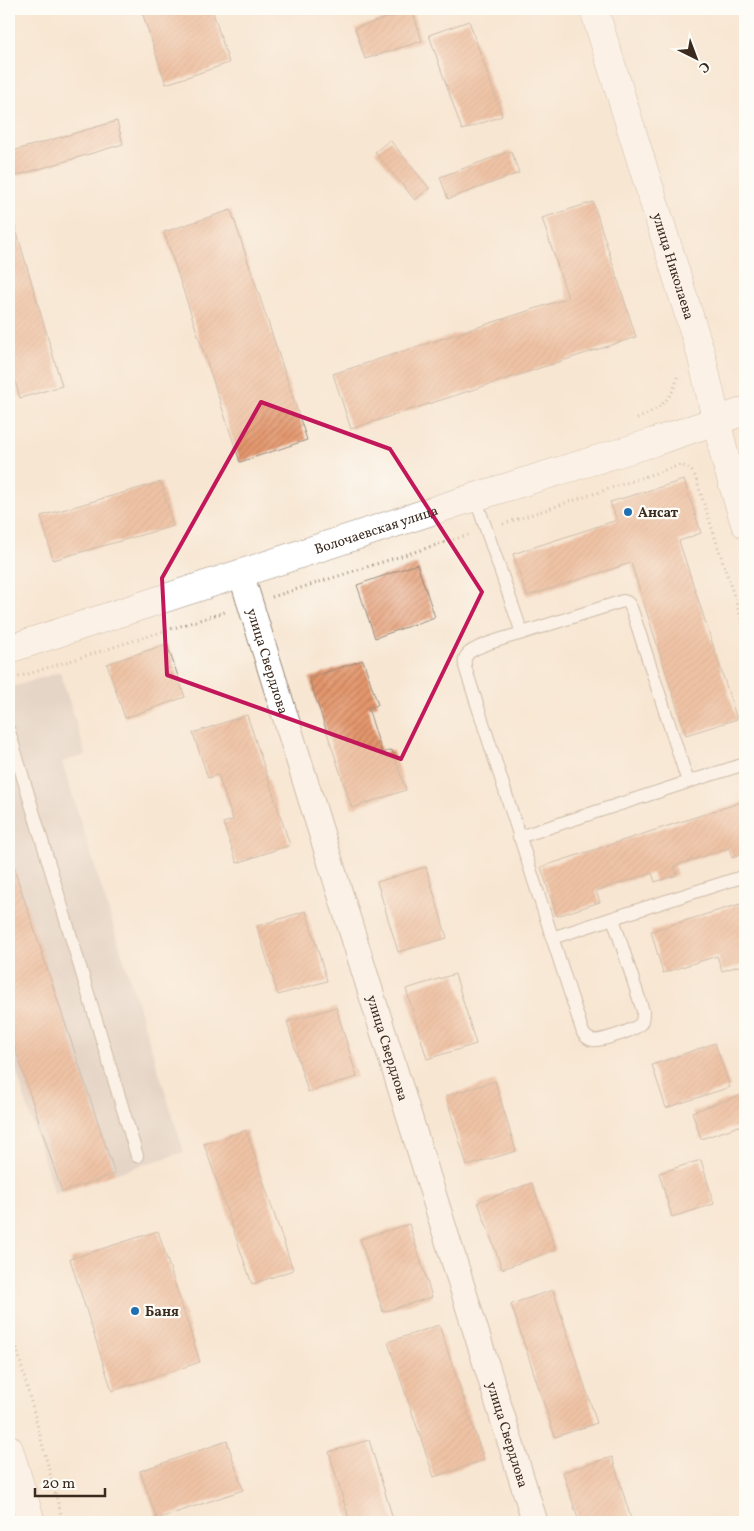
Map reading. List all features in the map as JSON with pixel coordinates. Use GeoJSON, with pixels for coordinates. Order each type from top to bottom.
{"type":"FeatureCollection","features":[{"type":"Feature","properties":{"kind":"street","name":"улица Николаева"},"geometry":{"type":"LineString","coordinates":[[594,9],[701,354],[726,462],[745,524]]}},
{"type":"Feature","properties":{"kind":"street","name":"Волочаевская улица"},"geometry":{"type":"LineString","coordinates":[[9,649],[745,411]]}},
{"type":"Feature","properties":{"kind":"street","name":"улица Свердлова"},"geometry":{"type":"LineString","coordinates":[[241,574],[535,1522]]}},
{"type":"Feature","properties":{"kind":"street"},"geometry":{"type":"LineString","coordinates":[[9,1449],[30,1522]]}},
{"type":"Feature","properties":{"kind":"lane"},"geometry":{"type":"LineString","coordinates":[[475,497],[522,634]]}},
{"type":"Feature","properties":{"kind":"lane"},"geometry":{"type":"LineString","coordinates":[[613,918],[643,1011],[641,1023],[636,1028],[626,1032],[599,1040],[592,1040],[583,1033],[552,938],[466,670],[464,660],[467,654],[474,649],[623,601],[630,604],[688,782]]}},
{"type":"Feature","properties":{"kind":"lane"},"geometry":{"type":"LineString","coordinates":[[9,731],[137,1156]]}},
{"type":"Feature","properties":{"kind":"lane"},"geometry":{"type":"LineString","coordinates":[[520,837],[745,764]]}},
{"type":"Feature","properties":{"kind":"lane"},"geometry":{"type":"LineString","coordinates":[[552,938],[745,876]]}},
{"type":"Feature","properties":{"kind":"path"},"geometry":{"type":"LineString","coordinates":[[632,421],[659,407],[666,400],[676,387],[678,372]]}},
{"type":"Feature","properties":{"kind":"path"},"geometry":{"type":"LineString","coordinates":[[9,680],[486,529],[680,465],[692,470],[695,476],[745,630]]}},
{"type":"Feature","properties":{"kind":"path"},"geometry":{"type":"LineString","coordinates":[[9,1319],[63,1522]]}},
{"type":"Feature","properties":{"kind":"highlighted area"},"geometry":{"type":"Polygon","coordinates":[[[261,402],[390,449],[482,592],[401,759],[167,675],[162,578],[261,402]]]}},
{"type":"Feature","properties":{"kind":"shaded area"},"geometry":{"type":"Polygon","coordinates":[[[60,672],[86,755],[62,762],[184,1152],[54,1193],[9,1047],[9,688],[60,672]]]}},
{"type":"Feature","properties":{"kind":"building"},"geometry":{"type":"Polygon","coordinates":[[[141,9],[212,9],[229,63],[166,84],[141,9]]]}},
{"type":"Feature","properties":{"kind":"building"},"geometry":{"type":"Polygon","coordinates":[[[412,10],[422,41],[365,59],[355,28],[412,10]]]}},
{"type":"Feature","properties":{"kind":"building"},"geometry":{"type":"Polygon","coordinates":[[[469,21],[502,116],[462,130],[429,35],[469,21]]]}},
{"type":"Feature","properties":{"kind":"building"},"geometry":{"type":"Polygon","coordinates":[[[117,121],[123,144],[9,178],[9,152],[117,121]]]}},
{"type":"Feature","properties":{"kind":"building"},"geometry":{"type":"Polygon","coordinates":[[[390,140],[429,188],[415,200],[375,152],[390,140]]]}},
{"type":"Feature","properties":{"kind":"building"},"geometry":{"type":"Polygon","coordinates":[[[511,151],[519,173],[448,199],[440,177],[511,151]]]}},
{"type":"Feature","properties":{"kind":"building"},"geometry":{"type":"Polygon","coordinates":[[[593,202],[636,337],[351,429],[333,374],[568,298],[542,218],[593,202]]]}},
{"type":"Feature","properties":{"kind":"building"},"geometry":{"type":"Polygon","coordinates":[[[9,206],[62,386],[20,398],[9,360],[9,206]]]}},
{"type":"Feature","properties":{"kind":"building"},"geometry":{"type":"Polygon","coordinates":[[[231,210],[307,440],[240,462],[164,232],[231,210]]]}},
{"type":"Feature","properties":{"kind":"building"},"geometry":{"type":"Polygon","coordinates":[[[684,480],[701,533],[679,541],[737,719],[686,735],[631,563],[527,596],[513,554],[617,520],[610,502],[684,480]]]}},
{"type":"Feature","properties":{"kind":"building"},"geometry":{"type":"Polygon","coordinates":[[[161,482],[173,526],[53,560],[41,516],[161,482]]]}},
{"type":"Feature","properties":{"kind":"building"},"geometry":{"type":"Polygon","coordinates":[[[417,564],[435,617],[375,638],[357,585],[417,564]]]}},
{"type":"Feature","properties":{"kind":"building"},"geometry":{"type":"Polygon","coordinates":[[[167,644],[185,697],[125,718],[107,664],[167,644]]]}},
{"type":"Feature","properties":{"kind":"building"},"geometry":{"type":"Polygon","coordinates":[[[363,660],[378,705],[368,708],[382,753],[392,750],[406,790],[352,808],[309,678],[363,660]]]}},
{"type":"Feature","properties":{"kind":"building"},"geometry":{"type":"Polygon","coordinates":[[[247,715],[290,845],[237,863],[223,823],[233,820],[218,775],[208,778],[193,733],[247,715]]]}},
{"type":"Feature","properties":{"kind":"building"},"geometry":{"type":"Polygon","coordinates":[[[745,801],[745,853],[732,858],[729,848],[674,866],[677,875],[655,882],[652,873],[596,891],[600,902],[557,916],[541,867],[745,801]]]}},
{"type":"Feature","properties":{"kind":"building"},"geometry":{"type":"Polygon","coordinates":[[[9,853],[115,1174],[62,1192],[9,1030],[9,853]]]}},
{"type":"Feature","properties":{"kind":"building"},"geometry":{"type":"Polygon","coordinates":[[[426,867],[447,938],[398,952],[377,882],[426,867]]]}},
{"type":"Feature","properties":{"kind":"building"},"geometry":{"type":"Polygon","coordinates":[[[740,904],[745,921],[745,964],[722,971],[717,956],[663,973],[651,931],[740,904]]]}},
{"type":"Feature","properties":{"kind":"building"},"geometry":{"type":"Polygon","coordinates":[[[306,911],[327,981],[278,995],[257,926],[306,911]]]}},
{"type":"Feature","properties":{"kind":"building"},"geometry":{"type":"Polygon","coordinates":[[[455,974],[476,1044],[427,1059],[406,989],[455,974]]]}},
{"type":"Feature","properties":{"kind":"building"},"geometry":{"type":"Polygon","coordinates":[[[336,1007],[357,1077],[308,1092],[287,1022],[336,1007]]]}},
{"type":"Feature","properties":{"kind":"building"},"geometry":{"type":"Polygon","coordinates":[[[715,1043],[730,1087],[666,1108],[652,1065],[715,1043]]]}},
{"type":"Feature","properties":{"kind":"building"},"geometry":{"type":"Polygon","coordinates":[[[495,1081],[516,1151],[467,1166],[446,1096],[495,1081]]]}},
{"type":"Feature","properties":{"kind":"building"},"geometry":{"type":"Polygon","coordinates":[[[745,1094],[745,1124],[701,1139],[692,1112],[745,1094]]]}},
{"type":"Feature","properties":{"kind":"building"},"geometry":{"type":"Polygon","coordinates":[[[246,1130],[293,1270],[252,1284],[204,1144],[246,1130]]]}},
{"type":"Feature","properties":{"kind":"building"},"geometry":{"type":"Polygon","coordinates":[[[701,1160],[714,1204],[672,1217],[659,1173],[701,1160]]]}},
{"type":"Feature","properties":{"kind":"building"},"geometry":{"type":"Polygon","coordinates":[[[532,1183],[556,1250],[502,1269],[478,1202],[532,1183]]]}},
{"type":"Feature","properties":{"kind":"building"},"geometry":{"type":"Polygon","coordinates":[[[409,1224],[432,1297],[383,1312],[360,1239],[409,1224]]]}},
{"type":"Feature","properties":{"kind":"building","name":"Баня"},"geometry":{"type":"Polygon","coordinates":[[[158,1231],[200,1362],[112,1391],[70,1259],[158,1231]]]}},
{"type":"Feature","properties":{"kind":"building"},"geometry":{"type":"Polygon","coordinates":[[[553,1290],[597,1423],[555,1437],[511,1304],[553,1290]]]}},
{"type":"Feature","properties":{"kind":"building"},"geometry":{"type":"Polygon","coordinates":[[[439,1325],[484,1460],[434,1477],[388,1342],[439,1325]]]}},
{"type":"Feature","properties":{"kind":"building"},"geometry":{"type":"Polygon","coordinates":[[[369,1440],[394,1522],[350,1522],[329,1452],[369,1440]]]}},
{"type":"Feature","properties":{"kind":"building"},"geometry":{"type":"Polygon","coordinates":[[[227,1441],[243,1490],[157,1519],[140,1471],[227,1441]]]}},
{"type":"Feature","properties":{"kind":"building"},"geometry":{"type":"Polygon","coordinates":[[[612,1457],[632,1522],[579,1522],[563,1472],[612,1457]]]}},
{"type":"Feature","properties":{"kind":"place","name":"Ансат"},"geometry":{"type":"Point","coordinates":[628,512]}},
{"type":"Feature","properties":{"kind":"place","name":"Баня"},"geometry":{"type":"Point","coordinates":[135,1311]}}]}
